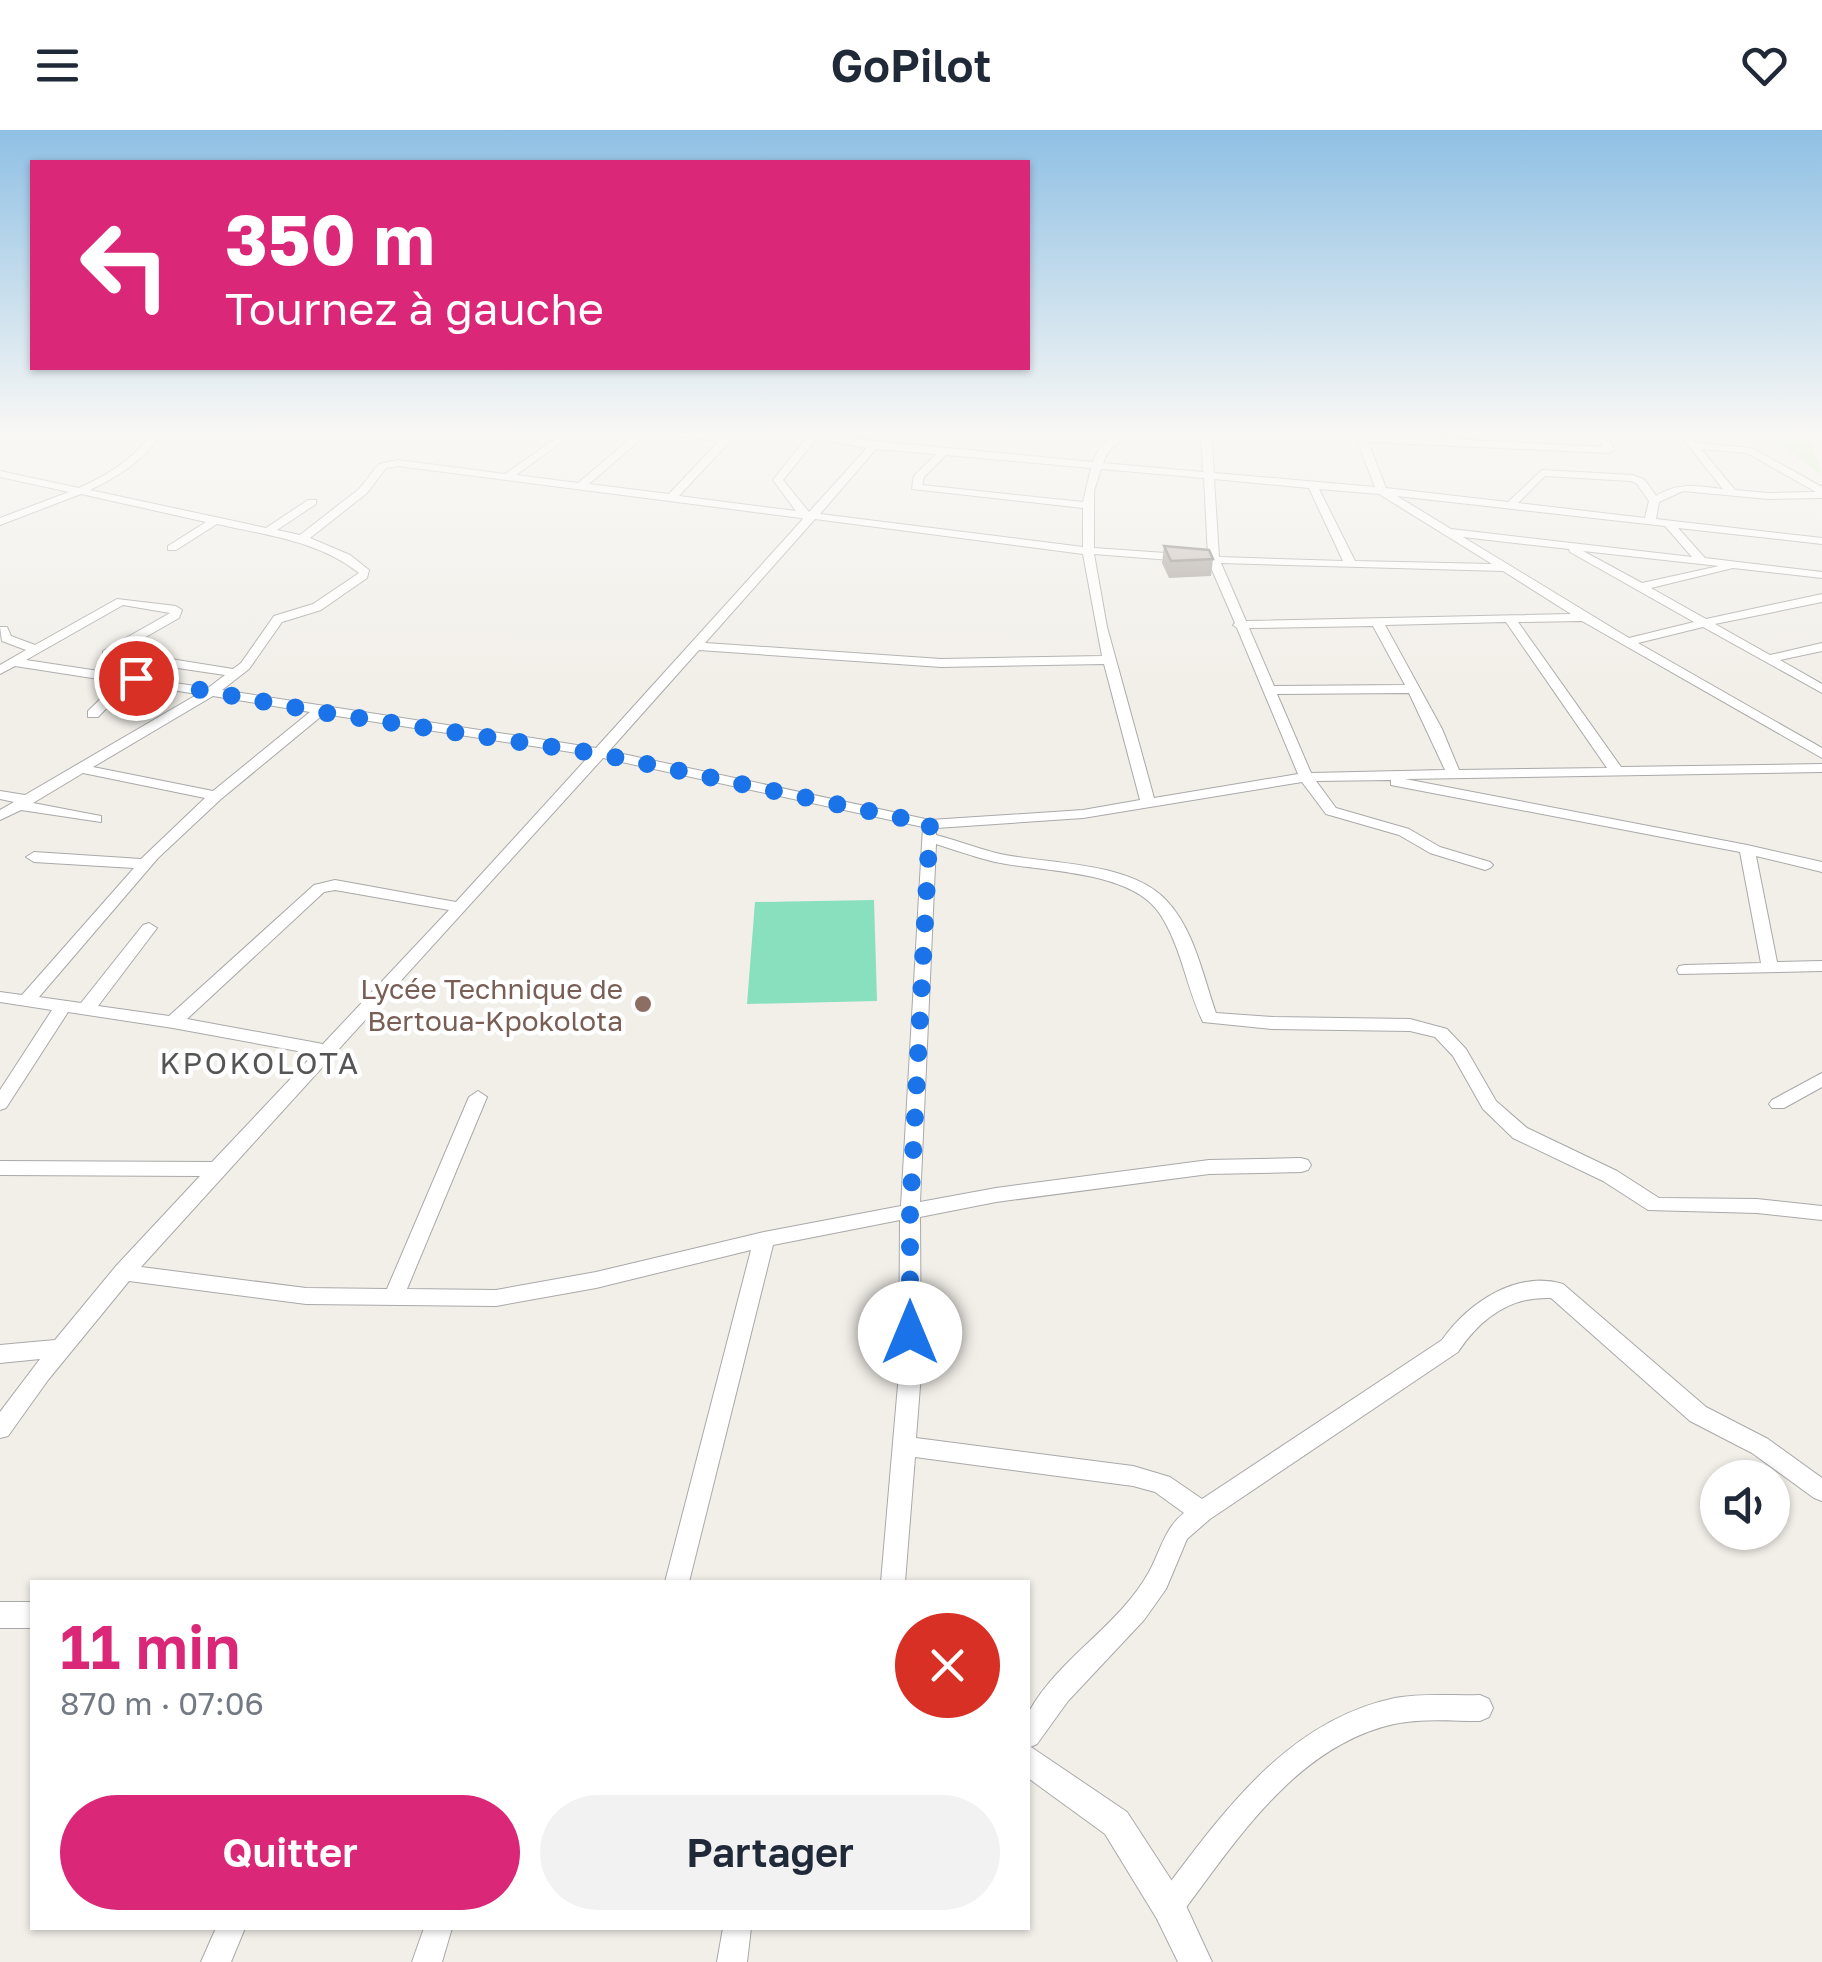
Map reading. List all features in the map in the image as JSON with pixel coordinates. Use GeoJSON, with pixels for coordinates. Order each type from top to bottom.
{"type":"FeatureCollection","features":[{"type":"Feature","properties":{"kind":"street"},"geometry":{"type":"LineString","coordinates":[[270,530],[286,519]]}},
{"type":"Feature","properties":{"kind":"street"},"geometry":{"type":"LineString","coordinates":[[302,539],[327,519]]}},
{"type":"Feature","properties":{"kind":"street"},"geometry":{"type":"LineString","coordinates":[[0,1429],[59,1348],[213,1169],[328,1051],[600,754],[806,519]]}},
{"type":"Feature","properties":{"kind":"street"},"geometry":{"type":"LineString","coordinates":[[829,519],[1089,551],[1214,560],[1506,568]]}},
{"type":"Feature","properties":{"kind":"street"},"geometry":{"type":"LineString","coordinates":[[1089,519],[1092,594],[1148,803]]}},
{"type":"Feature","properties":{"kind":"street"},"geometry":{"type":"LineString","coordinates":[[1211,519],[1214,560],[1239,625],[1306,777],[1330,810],[1404,832],[1434,850],[1485,865]]}},
{"type":"Feature","properties":{"kind":"street"},"geometry":{"type":"LineString","coordinates":[[1329,519],[1352,566]]}},
{"type":"Feature","properties":{"kind":"street"},"geometry":{"type":"LineString","coordinates":[[1428,519],[1585,617],[1822,754]]}},
{"type":"Feature","properties":{"kind":"street"},"geometry":{"type":"LineString","coordinates":[[1646,519],[1822,542]]}},
{"type":"Feature","properties":{"kind":"street"},"geometry":{"type":"LineString","coordinates":[[0,816],[211,692],[241,669],[278,619],[338,597],[366,572],[346,557],[302,539],[216,520],[172,548]]}},
{"type":"Feature","properties":{"kind":"street"},"geometry":{"type":"LineString","coordinates":[[1667,522],[1702,560]]}},
{"type":"Feature","properties":{"kind":"street"},"geometry":{"type":"LineString","coordinates":[[1447,531],[1822,575]]}},
{"type":"Feature","properties":{"kind":"street"},"geometry":{"type":"LineString","coordinates":[[1567,546],[1822,689]]}},
{"type":"Feature","properties":{"kind":"street"},"geometry":{"type":"LineString","coordinates":[[1640,587],[1742,565]]}},
{"type":"Feature","properties":{"kind":"street"},"geometry":{"type":"LineString","coordinates":[[1628,642],[1822,598]]}},
{"type":"Feature","properties":{"kind":"street"},"geometry":{"type":"LineString","coordinates":[[6,666],[121,601],[178,612],[84,670]]}},
{"type":"Feature","properties":{"kind":"street"},"geometry":{"type":"LineString","coordinates":[[1239,625],[1585,617]]}},
{"type":"Feature","properties":{"kind":"street"},"geometry":{"type":"LineString","coordinates":[[1510,620],[1617,772]]}},
{"type":"Feature","properties":{"kind":"street"},"geometry":{"type":"LineString","coordinates":[[1377,622],[1454,774]]}},
{"type":"Feature","properties":{"kind":"street"},"geometry":{"type":"LineString","coordinates":[[3,630],[6,638],[34,649]]}},
{"type":"Feature","properties":{"kind":"street"},"geometry":{"type":"LineString","coordinates":[[696,646],[941,663],[1112,660]]}},
{"type":"Feature","properties":{"kind":"street"},"geometry":{"type":"LineString","coordinates":[[1769,659],[1822,647]]}},
{"type":"Feature","properties":{"kind":"street"},"geometry":{"type":"LineString","coordinates":[[115,649],[241,669]]}},
{"type":"Feature","properties":{"kind":"street"},"geometry":{"type":"LineString","coordinates":[[6,666],[84,670],[320,712],[600,754],[929,830],[997,857],[1117,880],[1159,901],[1177,928],[1209,1018],[1272,1023],[1410,1024],[1442,1034],[1460,1053],[1489,1104],[1520,1132],[1610,1176],[1656,1205],[1757,1206],[1822,1213]]}},
{"type":"Feature","properties":{"kind":"street"},"geometry":{"type":"LineString","coordinates":[[92,714],[130,677]]}},
{"type":"Feature","properties":{"kind":"street"},"geometry":{"type":"LineString","coordinates":[[1268,690],[1414,689]]}},
{"type":"Feature","properties":{"kind":"street"},"geometry":{"type":"LineString","coordinates":[[26,1001],[144,864],[216,796],[320,712]]}},
{"type":"Feature","properties":{"kind":"street"},"geometry":{"type":"LineString","coordinates":[[929,830],[1083,814],[1306,777],[1822,768]]}},
{"type":"Feature","properties":{"kind":"street"},"geometry":{"type":"LineString","coordinates":[[82,769],[216,796]]}},
{"type":"Feature","properties":{"kind":"street"},"geometry":{"type":"LineString","coordinates":[[1366,776],[1822,867]]}},
{"type":"Feature","properties":{"kind":"street"},"geometry":{"type":"LineString","coordinates":[[0,796],[96,819]]}},
{"type":"Feature","properties":{"kind":"street"},"geometry":{"type":"LineString","coordinates":[[894,1580],[910,1373],[910,1214],[929,830]]}},
{"type":"Feature","properties":{"kind":"street"},"geometry":{"type":"LineString","coordinates":[[1747,849],[1770,968]]}},
{"type":"Feature","properties":{"kind":"street"},"geometry":{"type":"LineString","coordinates":[[34,857],[144,864]]}},
{"type":"Feature","properties":{"kind":"street"},"geometry":{"type":"LineString","coordinates":[[173,1022],[319,888],[335,885],[460,907]]}},
{"type":"Feature","properties":{"kind":"street"},"geometry":{"type":"LineString","coordinates":[[86,1010],[149,928]]}},
{"type":"Feature","properties":{"kind":"street"},"geometry":{"type":"LineString","coordinates":[[1685,970],[1822,966]]}},
{"type":"Feature","properties":{"kind":"street"},"geometry":{"type":"LineString","coordinates":[[0,997],[173,1022],[328,1051]]}},
{"type":"Feature","properties":{"kind":"street"},"geometry":{"type":"LineString","coordinates":[[0,1104],[62,1006]]}},
{"type":"Feature","properties":{"kind":"street"},"geometry":{"type":"LineString","coordinates":[[1778,1104],[1822,1079]]}},
{"type":"Feature","properties":{"kind":"street"},"geometry":{"type":"LineString","coordinates":[[393,1298],[478,1097]]}},
{"type":"Feature","properties":{"kind":"street"},"geometry":{"type":"LineString","coordinates":[[123,1272],[306,1296],[496,1298],[596,1280],[764,1238],[910,1214],[996,1195],[1209,1167],[1301,1166]]}},
{"type":"Feature","properties":{"kind":"street"},"geometry":{"type":"LineString","coordinates":[[0,1168],[213,1169]]}},
{"type":"Feature","properties":{"kind":"street"},"geometry":{"type":"LineString","coordinates":[[678,1580],[764,1238]]}},
{"type":"Feature","properties":{"kind":"street"},"geometry":{"type":"LineString","coordinates":[[1030,1732],[1059,1692],[1135,1612],[1156,1582],[1193,1507],[1450,1346],[1458,1334],[1503,1296],[1536,1288],[1556,1290],[1698,1414],[1760,1446],[1822,1491]]}},
{"type":"Feature","properties":{"kind":"street"},"geometry":{"type":"LineString","coordinates":[[0,1354],[59,1348]]}},
{"type":"Feature","properties":{"kind":"street"},"geometry":{"type":"LineString","coordinates":[[904,1446],[1134,1476],[1162,1484],[1193,1507]]}},
{"type":"Feature","properties":{"kind":"street"},"geometry":{"type":"LineString","coordinates":[[0,1614],[30,1615]]}},
{"type":"Feature","properties":{"kind":"street"},"geometry":{"type":"LineString","coordinates":[[1169,1907],[1235,1821],[1289,1763],[1347,1725],[1397,1711],[1480,1708]]}},
{"type":"Feature","properties":{"kind":"street"},"geometry":{"type":"LineString","coordinates":[[1030,1761],[1116,1823],[1169,1907],[1195,1962]]}},
{"type":"Feature","properties":{"kind":"street"},"geometry":{"type":"LineString","coordinates":[[216,1962],[230,1930]]}},
{"type":"Feature","properties":{"kind":"street"},"geometry":{"type":"LineString","coordinates":[[427,1962],[437,1930]]}},
{"type":"Feature","properties":{"kind":"street"},"geometry":{"type":"LineString","coordinates":[[732,1962],[737,1930]]}},
{"type":"Feature","properties":{"kind":"green space"},"geometry":{"type":"Polygon","coordinates":[[[874,900],[877,1001],[747,1004],[755,902],[874,900]]]}},
{"type":"Feature","properties":{"kind":"building"},"geometry":{"type":"Polygon","coordinates":[[[1164,546],[1209,550],[1213,559],[1171,561],[1164,546]]]}},
{"type":"Feature","properties":{"kind":"place","name":"Lycée Technique de Bertoua-Kpokolota"},"geometry":{"type":"Point","coordinates":[643,1004]}},
{"type":"Feature","properties":{"kind":"district","name":"KPOKOLOTA"},"geometry":{"type":"Point","coordinates":[260,1063]}},
{"type":"Feature","properties":{"kind":"route"},"geometry":{"type":"LineString","coordinates":[[136,678],[320,712],[645,762],[930,824],[910,1214],[910,1333]]}}]}
